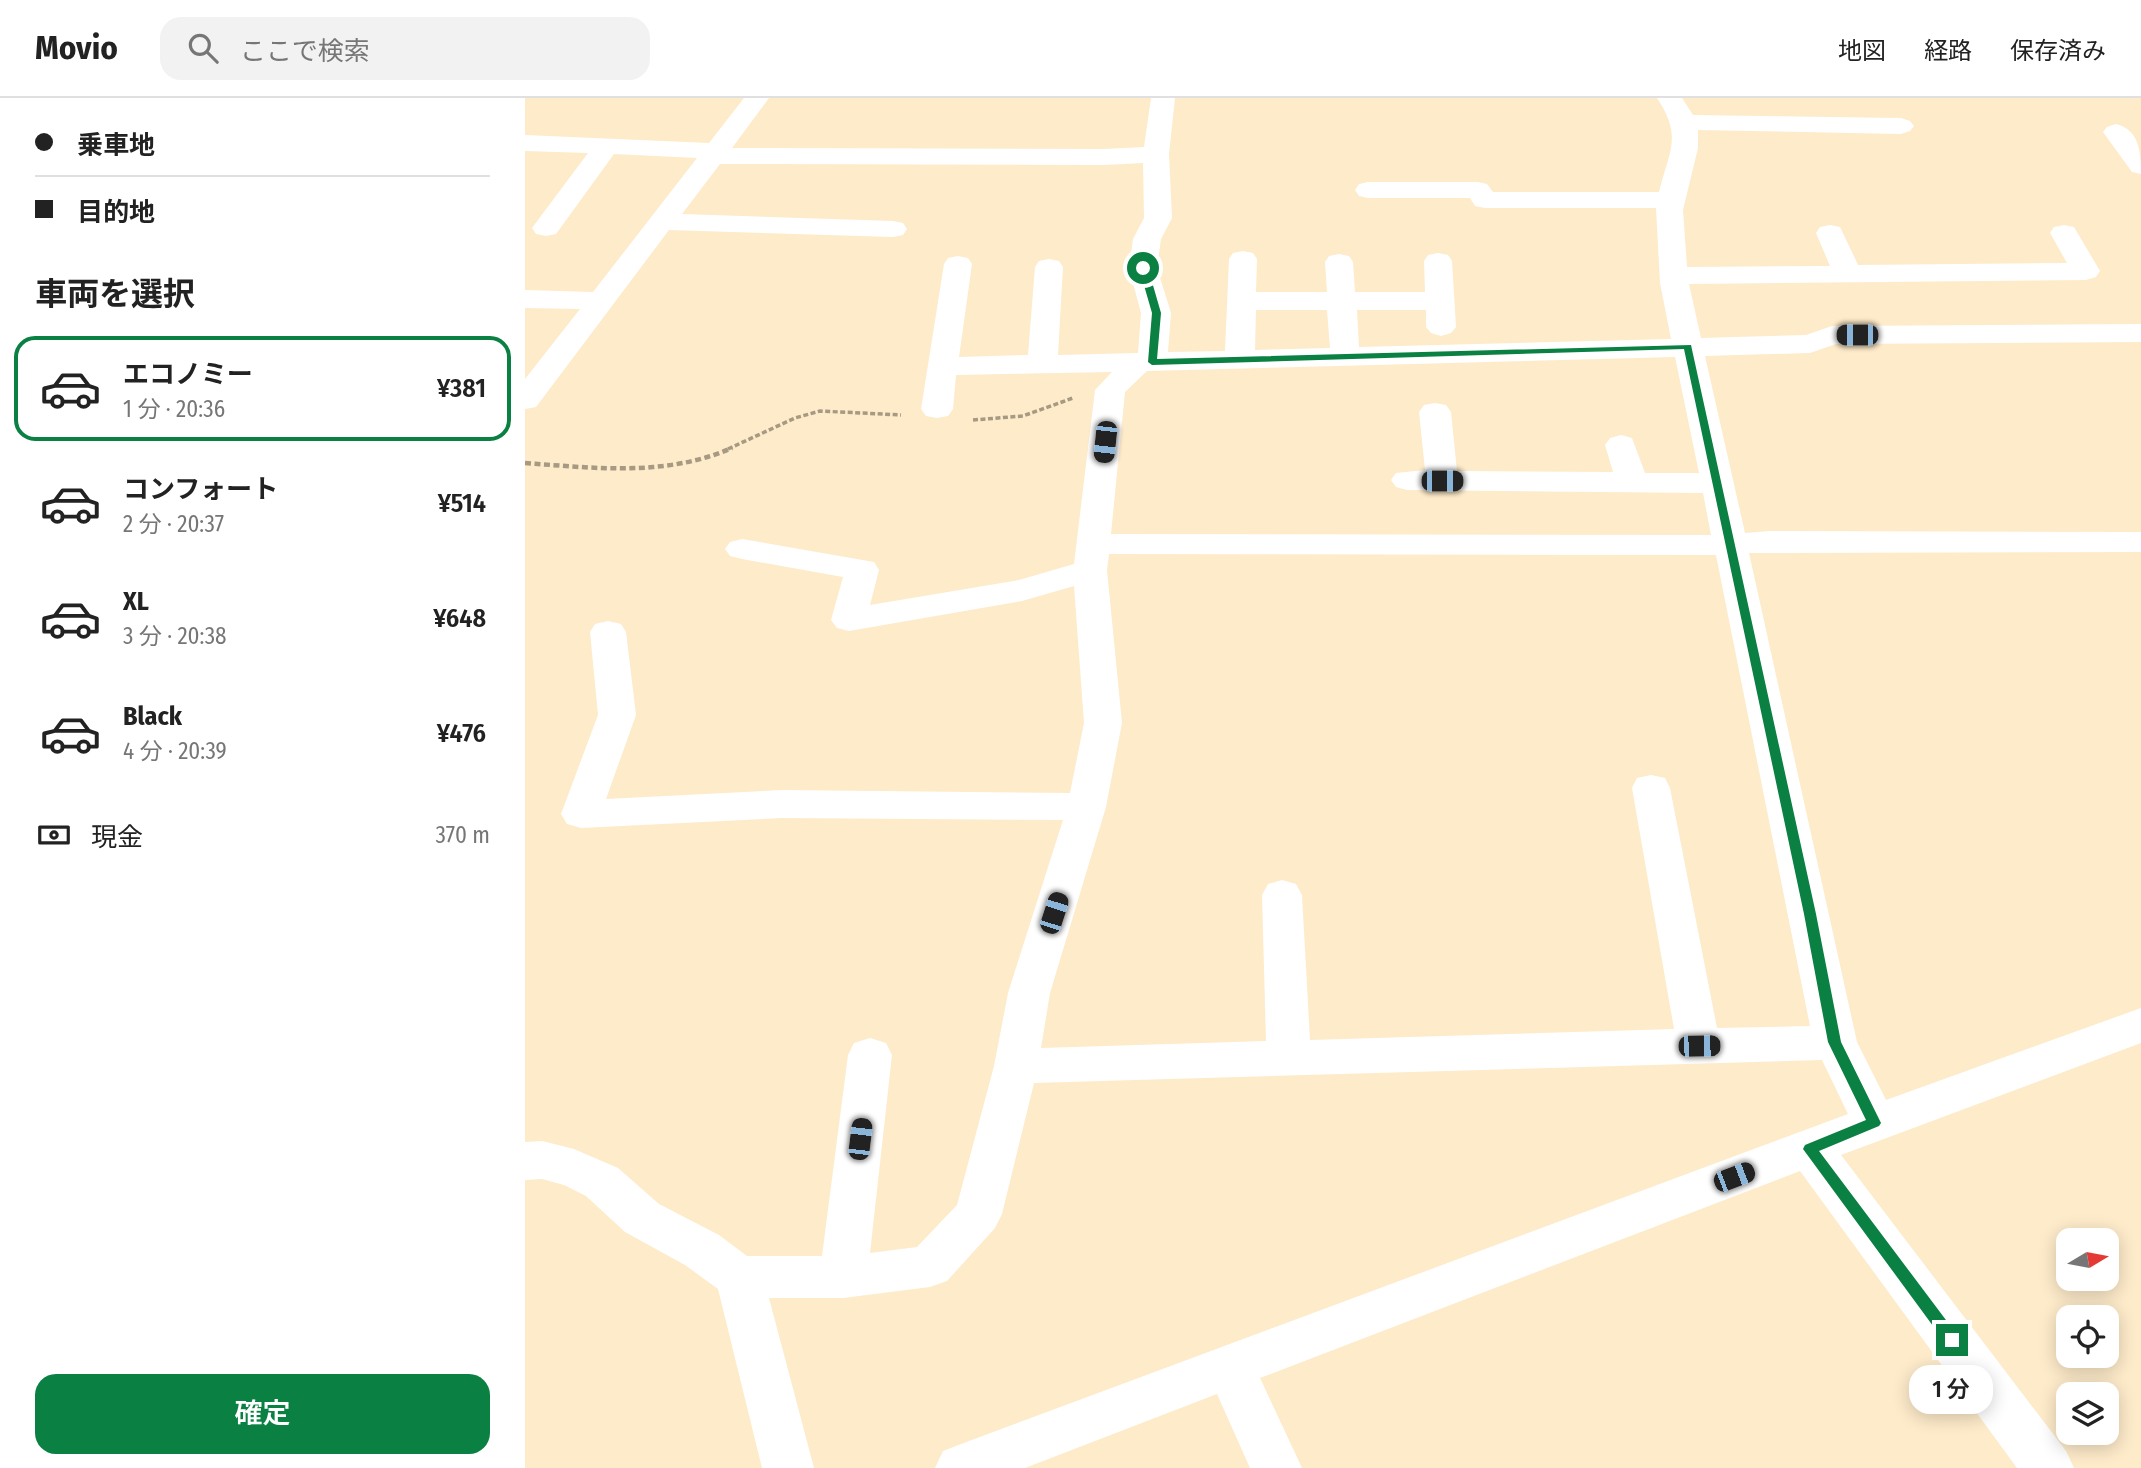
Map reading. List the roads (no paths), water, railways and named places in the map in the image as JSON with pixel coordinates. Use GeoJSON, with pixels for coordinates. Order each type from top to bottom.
{"type":"FeatureCollection","features":[{"type":"Feature","properties":{"kind":"street"},"geometry":{"type":"LineString","coordinates":[[525,400],[757,98]]}},
{"type":"Feature","properties":{"kind":"street"},"geometry":{"type":"LineString","coordinates":[[525,1161],[542,1160],[574,1168],[602,1182],[642,1218],[702,1250],[739,1277],[843,1277],[930,1266],[978,1214],[1016,1066],[1029,993],[1087,807],[1103,723],[1092,557],[1110,390],[1145,362],[1156,313],[1143,268],[1147,239],[1158,218],[1156,154],[1163,98]]}},
{"type":"Feature","properties":{"kind":"street"},"geometry":{"type":"LineString","coordinates":[[1874,1123],[1835,1042],[1688,347],[1669,235],[1671,200],[1687,146],[1677,110],[1901,126]]}},
{"type":"Feature","properties":{"kind":"street"},"geometry":{"type":"LineString","coordinates":[[2116,132],[2141,166]]}},
{"type":"Feature","properties":{"kind":"street"},"geometry":{"type":"LineString","coordinates":[[525,144],[715,154],[1104,157],[1156,154]]}},
{"type":"Feature","properties":{"kind":"street"},"geometry":{"type":"LineString","coordinates":[[546,228],[606,147]]}},
{"type":"Feature","properties":{"kind":"street"},"geometry":{"type":"LineString","coordinates":[[1368,190],[1478,190],[1485,200],[1671,200]]}},
{"type":"Feature","properties":{"kind":"street"},"geometry":{"type":"LineString","coordinates":[[662,222],[893,229]]}},
{"type":"Feature","properties":{"kind":"street"},"geometry":{"type":"LineString","coordinates":[[1830,233],[1848,274]]}},
{"type":"Feature","properties":{"kind":"street"},"geometry":{"type":"LineString","coordinates":[[1674,276],[2086,271],[2064,233]]}},
{"type":"Feature","properties":{"kind":"street"},"geometry":{"type":"LineString","coordinates":[[1240,359],[1243,258]]}},
{"type":"Feature","properties":{"kind":"street"},"geometry":{"type":"LineString","coordinates":[[1438,261],[1442,354]]}},
{"type":"Feature","properties":{"kind":"street"},"geometry":{"type":"LineString","coordinates":[[1339,262],[1345,356]]}},
{"type":"Feature","properties":{"kind":"street"},"geometry":{"type":"LineString","coordinates":[[924,412],[942,366],[958,264]]}},
{"type":"Feature","properties":{"kind":"street"},"geometry":{"type":"LineString","coordinates":[[1042,364],[1049,267]]}},
{"type":"Feature","properties":{"kind":"street"},"geometry":{"type":"LineString","coordinates":[[525,299],[599,301]]}},
{"type":"Feature","properties":{"kind":"street"},"geometry":{"type":"LineString","coordinates":[[1241,301],[1439,301]]}},
{"type":"Feature","properties":{"kind":"street"},"geometry":{"type":"LineString","coordinates":[[942,366],[1809,344],[1832,335],[2141,333]]}},
{"type":"Feature","properties":{"kind":"street"},"geometry":{"type":"LineString","coordinates":[[1434,412],[1442,481]]}},
{"type":"Feature","properties":{"kind":"street"},"geometry":{"type":"LineString","coordinates":[[1621,445],[1632,482]]}},
{"type":"Feature","properties":{"kind":"street"},"geometry":{"type":"LineString","coordinates":[[1407,480],[1717,482]]}},
{"type":"Feature","properties":{"kind":"street"},"geometry":{"type":"LineString","coordinates":[[741,549],[863,570],[849,620],[1022,590],[1092,557],[1730,545],[1770,541],[2141,542]]}},
{"type":"Feature","properties":{"kind":"street"},"geometry":{"type":"LineString","coordinates":[[608,632],[617,715],[581,814],[782,804],[1087,807]]}},
{"type":"Feature","properties":{"kind":"street"},"geometry":{"type":"LineString","coordinates":[[1651,788],[1699,1046]]}},
{"type":"Feature","properties":{"kind":"street"},"geometry":{"type":"LineString","coordinates":[[1282,895],[1289,1058]]}},
{"type":"Feature","properties":{"kind":"street"},"geometry":{"type":"LineString","coordinates":[[961,1468],[2141,1025]]}},
{"type":"Feature","properties":{"kind":"street"},"geometry":{"type":"LineString","coordinates":[[1016,1066],[1835,1042]]}},
{"type":"Feature","properties":{"kind":"street"},"geometry":{"type":"LineString","coordinates":[[843,1277],[870,1055]]}},
{"type":"Feature","properties":{"kind":"street"},"geometry":{"type":"LineString","coordinates":[[1810,1149],[2048,1468]]}},
{"type":"Feature","properties":{"kind":"street"},"geometry":{"type":"LineString","coordinates":[[739,1277],[788,1468]]}},
{"type":"Feature","properties":{"kind":"street"},"geometry":{"type":"LineString","coordinates":[[1230,1367],[1276,1468]]}}]}
